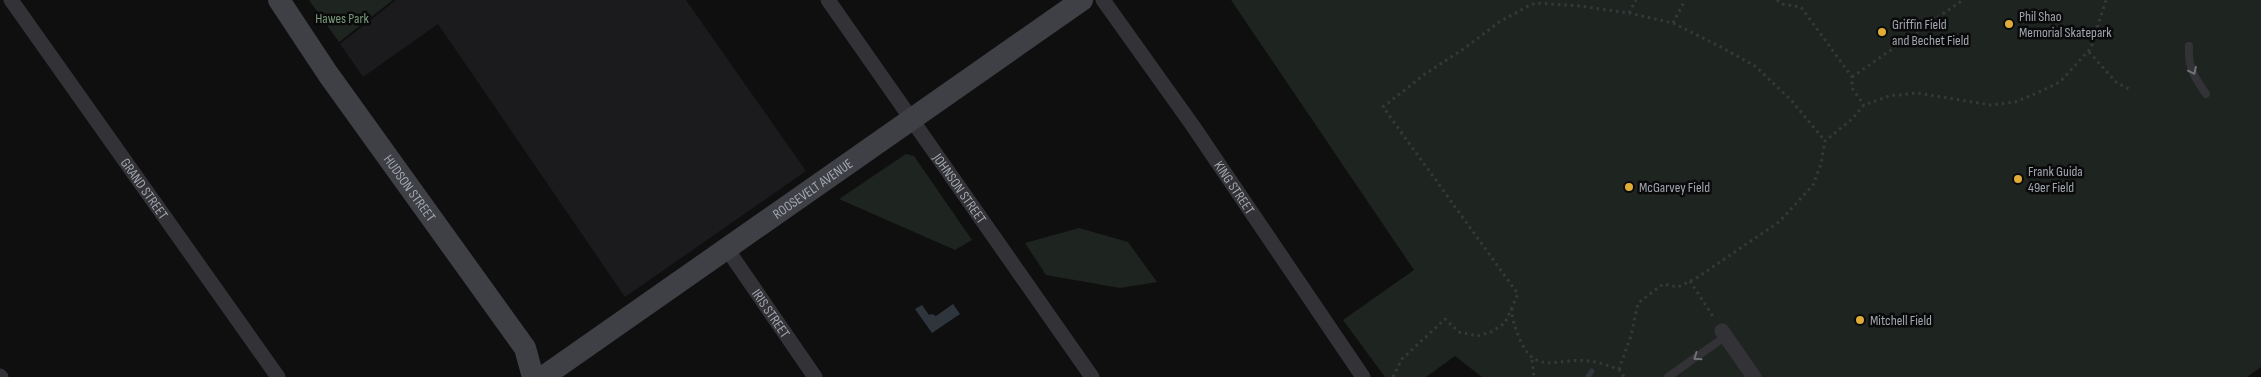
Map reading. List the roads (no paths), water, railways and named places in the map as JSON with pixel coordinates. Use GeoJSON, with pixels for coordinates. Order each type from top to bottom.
{"type":"FeatureCollection","features":[{"type":"Feature","properties":{"kind":"street","name":"GRAND STREET"},"geometry":{"type":"LineString","coordinates":[[11,0],[278,377]]}},
{"type":"Feature","properties":{"kind":"street","name":"HUDSON STREET"},"geometry":{"type":"LineString","coordinates":[[279,0],[334,82],[525,348],[533,377]]}},
{"type":"Feature","properties":{"kind":"street","name":"JOHNSON STREET"},"geometry":{"type":"LineString","coordinates":[[828,0],[1092,377]]}},
{"type":"Feature","properties":{"kind":"street","name":"ROOSEVELT AVENUE"},"geometry":{"type":"LineString","coordinates":[[542,377],[1082,0]]}},
{"type":"Feature","properties":{"kind":"street","name":"KING STREET"},"geometry":{"type":"LineString","coordinates":[[1103,0],[1192,126],[1363,377]]}},
{"type":"Feature","properties":{"kind":"street","name":"IRIS STREET"},"geometry":{"type":"LineString","coordinates":[[727,249],[815,377]]}},
{"type":"Feature","properties":{"kind":"street"},"geometry":{"type":"LineString","coordinates":[[1724,334],[1750,376]]}},
{"type":"Feature","properties":{"kind":"lane"},"geometry":{"type":"LineString","coordinates":[[2189,46],[2188,61],[2192,72],[2206,94]]}},
{"type":"Feature","properties":{"kind":"lane"},"geometry":{"type":"LineString","coordinates":[[1668,377],[1724,334]]}},
{"type":"Feature","properties":{"kind":"waterway"},"geometry":{"type":"LineString","coordinates":[[1588,377],[1592,371]]}},
{"type":"Feature","properties":{"kind":"place","name":"Phil Shao Memorial Skatepark"},"geometry":{"type":"Point","coordinates":[2009,24]}},
{"type":"Feature","properties":{"kind":"place","name":"Griffin Field and Bechet Field"},"geometry":{"type":"Point","coordinates":[1882,32]}},
{"type":"Feature","properties":{"kind":"place","name":"Frank Guida 49er Field"},"geometry":{"type":"Point","coordinates":[2018,179]}},
{"type":"Feature","properties":{"kind":"place","name":"McGarvey Field"},"geometry":{"type":"Point","coordinates":[1629,187]}},
{"type":"Feature","properties":{"kind":"place","name":"Mitchell Field"},"geometry":{"type":"Point","coordinates":[1860,320]}},
{"type":"Feature","properties":{"kind":"park label","name":"Hawes Park"},"geometry":{"type":"Point","coordinates":[342,18]}}]}
